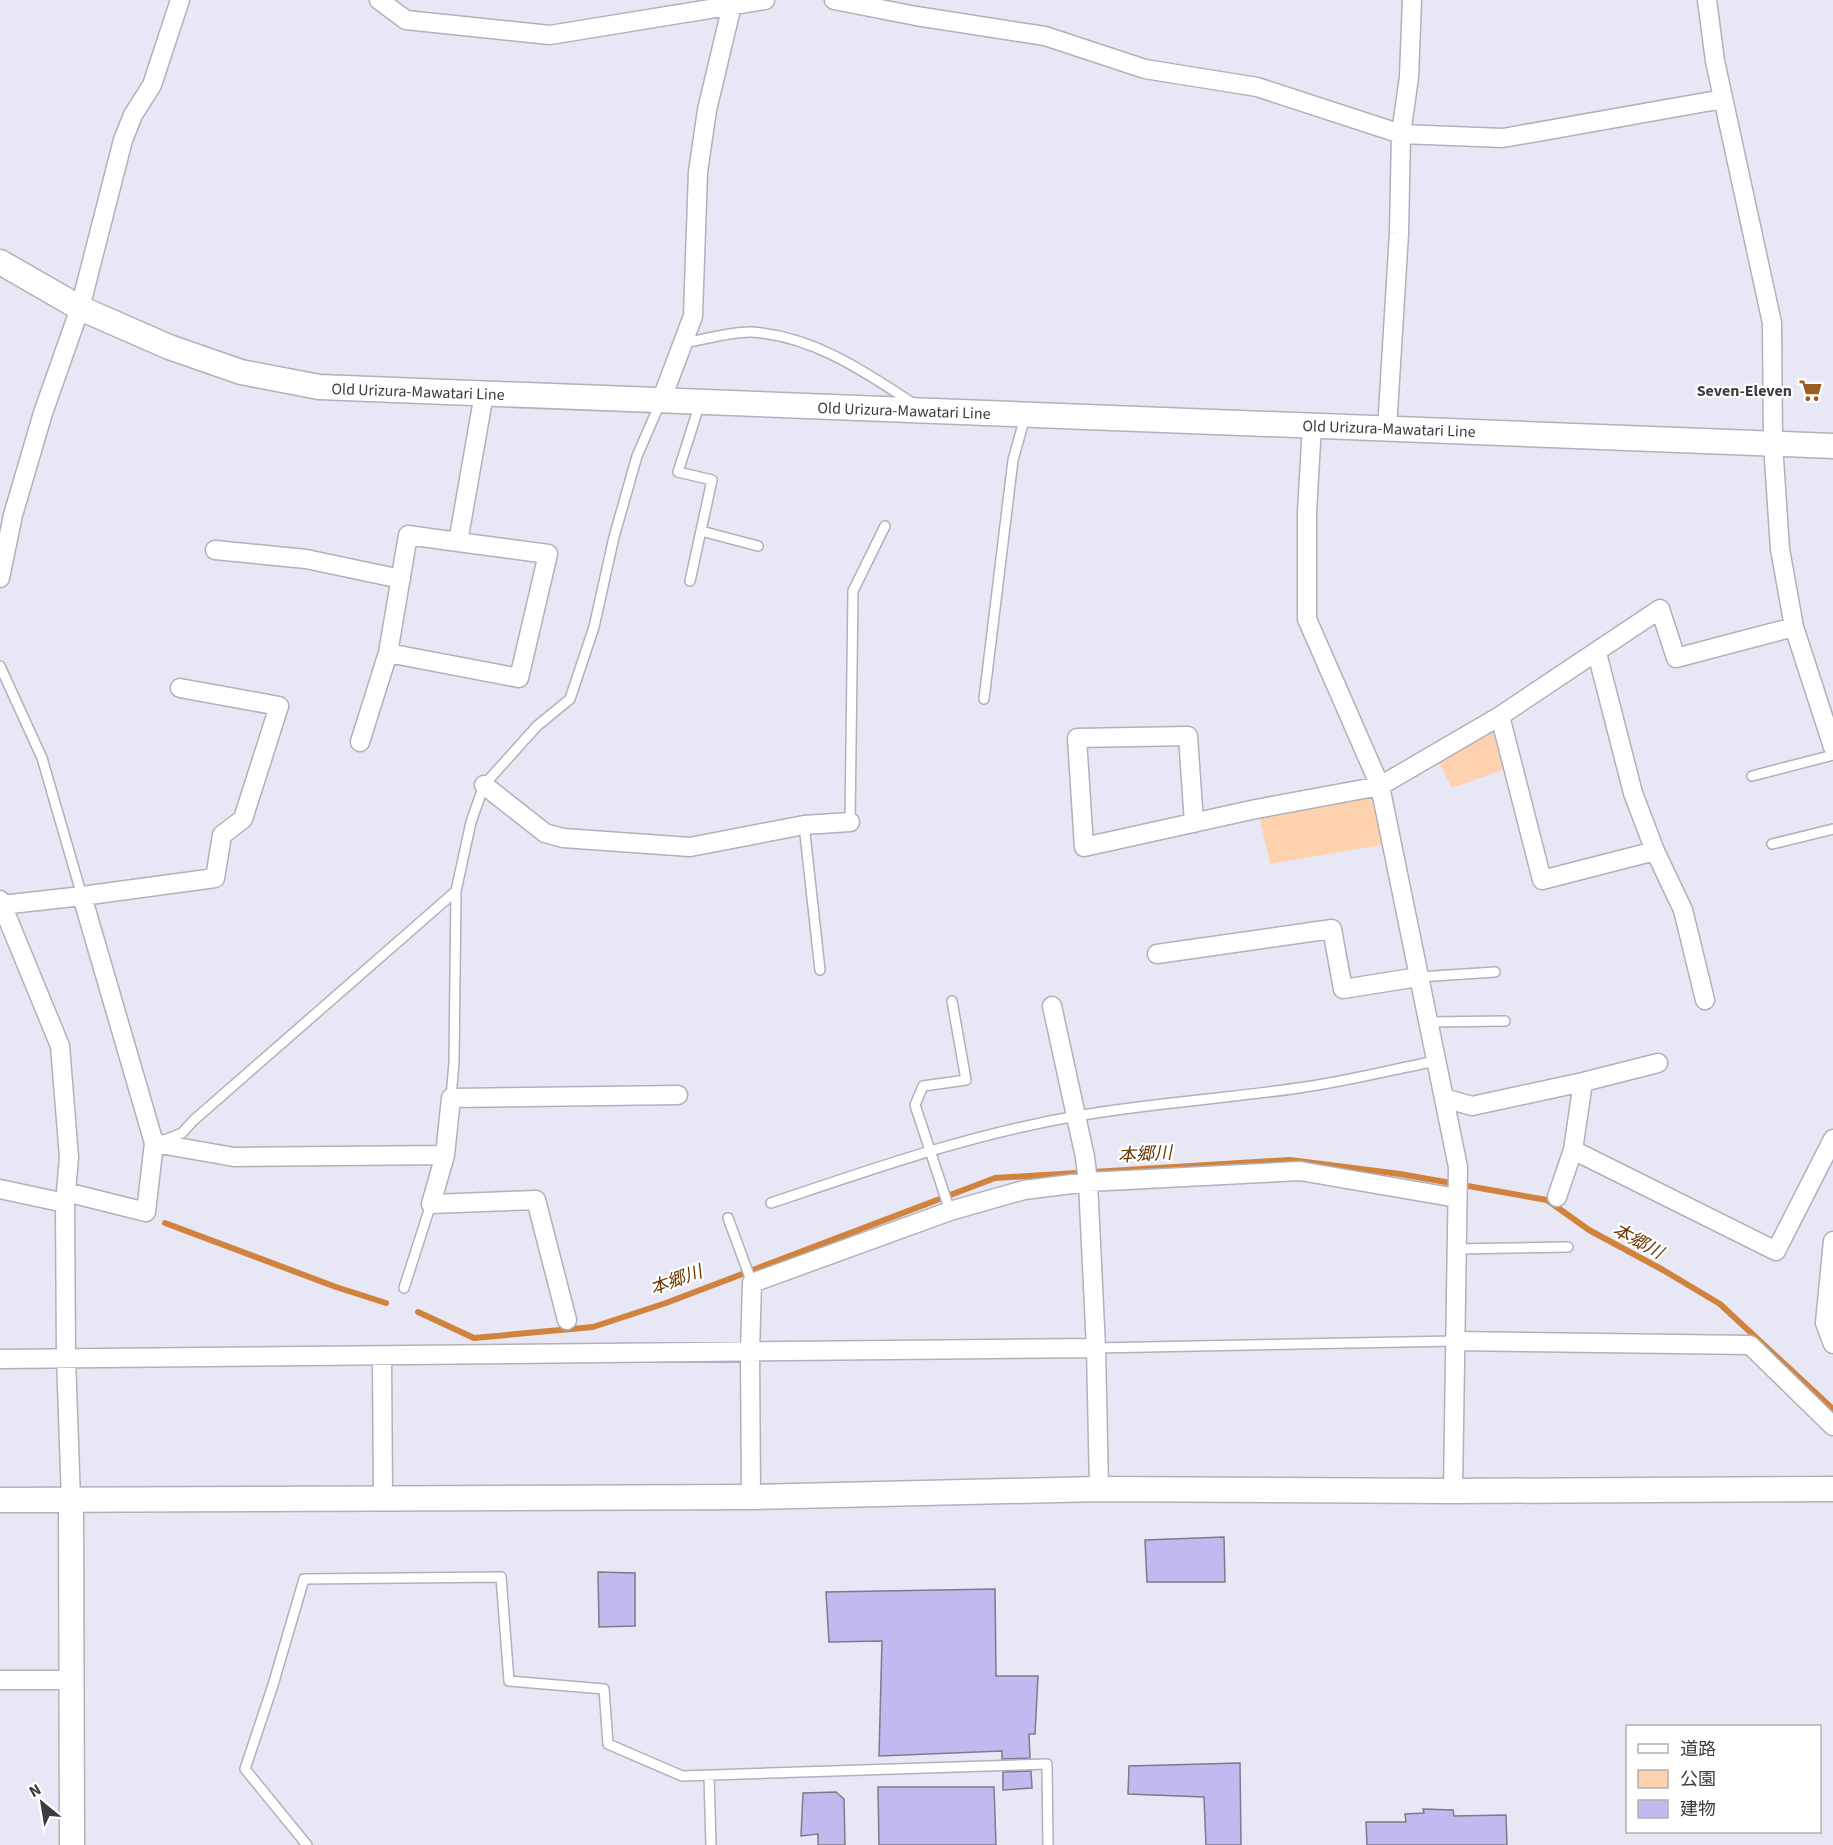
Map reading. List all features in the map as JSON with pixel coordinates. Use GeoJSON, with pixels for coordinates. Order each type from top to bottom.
{"type":"FeatureCollection","features":[{"type":"Feature","properties":{"kind":"street"},"geometry":{"type":"LineString","coordinates":[[0,578],[13,515],[42,413],[80,308],[123,140],[133,115],[152,85],[180,0]]}},
{"type":"Feature","properties":{"kind":"street"},"geometry":{"type":"LineString","coordinates":[[379,0],[406,20],[550,35],[732,3],[765,0]]}},
{"type":"Feature","properties":{"kind":"street"},"geometry":{"type":"LineString","coordinates":[[834,0],[916,16],[1045,36],[1145,69],[1257,87],[1401,134],[1503,138],[1723,99]]}},
{"type":"Feature","properties":{"kind":"street"},"geometry":{"type":"LineString","coordinates":[[1387,429],[1399,233],[1401,134],[1409,77],[1412,0]]}},
{"type":"Feature","properties":{"kind":"street"},"geometry":{"type":"LineString","coordinates":[[1707,0],[1715,61],[1772,323],[1773,444],[1780,549],[1794,627],[1833,747]]}},
{"type":"Feature","properties":{"kind":"street"},"geometry":{"type":"LineString","coordinates":[[661,401],[693,316],[698,172],[707,110],[732,3]]}},
{"type":"Feature","properties":{"kind":"street","name":"Old Urizura-Mawatari Line"},"geometry":{"type":"LineString","coordinates":[[0,262],[80,308],[169,347],[241,372],[319,387],[1833,446]]}},
{"type":"Feature","properties":{"kind":"street"},"geometry":{"type":"LineString","coordinates":[[458,542],[484,394]]}},
{"type":"Feature","properties":{"kind":"street"},"geometry":{"type":"LineString","coordinates":[[1312,425],[1307,512],[1307,619],[1380,786],[1458,1167],[1453,1491]]}},
{"type":"Feature","properties":{"kind":"street"},"geometry":{"type":"LineString","coordinates":[[360,741],[387,652],[408,535],[548,554],[519,678],[387,652]]}},
{"type":"Feature","properties":{"kind":"street"},"geometry":{"type":"LineString","coordinates":[[215,550],[306,559],[401,579]]}},
{"type":"Feature","properties":{"kind":"street"},"geometry":{"type":"LineString","coordinates":[[1194,823],[1188,736],[1077,738],[1084,847],[1380,786],[1500,716],[1660,609],[1676,658],[1794,627]]}},
{"type":"Feature","properties":{"kind":"street"},"geometry":{"type":"LineString","coordinates":[[1597,653],[1633,793],[1655,851],[1683,909],[1705,1000]]}},
{"type":"Feature","properties":{"kind":"street"},"geometry":{"type":"LineString","coordinates":[[72,1845],[71,1500],[66,1358],[66,1198],[69,1157],[60,1046],[1,902],[82,896],[215,878],[222,835],[243,819],[279,706],[180,688]]}},
{"type":"Feature","properties":{"kind":"street"},"geometry":{"type":"LineString","coordinates":[[1500,716],[1542,880],[1655,851]]}},
{"type":"Feature","properties":{"kind":"street"},"geometry":{"type":"LineString","coordinates":[[484,785],[545,833],[563,838],[690,847],[804,825],[850,822]]}},
{"type":"Feature","properties":{"kind":"street"},"geometry":{"type":"LineString","coordinates":[[0,1189],[146,1212],[154,1143],[82,896]]}},
{"type":"Feature","properties":{"kind":"street"},"geometry":{"type":"LineString","coordinates":[[1157,954],[1332,929],[1343,989],[1418,977]]}},
{"type":"Feature","properties":{"kind":"street"},"geometry":{"type":"LineString","coordinates":[[1052,1006],[1085,1156],[1088,1182],[1096,1348],[1099,1489]]}},
{"type":"Feature","properties":{"kind":"street"},"geometry":{"type":"LineString","coordinates":[[1443,1098],[1472,1106],[1658,1063]]}},
{"type":"Feature","properties":{"kind":"street"},"geometry":{"type":"LineString","coordinates":[[1557,1197],[1573,1150],[1583,1082]]}},
{"type":"Feature","properties":{"kind":"street"},"geometry":{"type":"LineString","coordinates":[[567,1320],[536,1200],[431,1204],[445,1155],[450,1098],[678,1095]]}},
{"type":"Feature","properties":{"kind":"street"},"geometry":{"type":"LineString","coordinates":[[1573,1150],[1776,1251],[1833,1139]]}},
{"type":"Feature","properties":{"kind":"street"},"geometry":{"type":"LineString","coordinates":[[154,1143],[234,1157],[445,1155]]}},
{"type":"Feature","properties":{"kind":"street"},"geometry":{"type":"LineString","coordinates":[[751,1497],[752,1283],[950,1211],[1024,1190],[1088,1182],[1300,1171],[1457,1198]]}},
{"type":"Feature","properties":{"kind":"street"},"geometry":{"type":"LineString","coordinates":[[1833,1241],[1825,1323],[1833,1344]]}},
{"type":"Feature","properties":{"kind":"street"},"geometry":{"type":"LineString","coordinates":[[1455,1341],[1750,1345],[1833,1426]]}},
{"type":"Feature","properties":{"kind":"street"},"geometry":{"type":"LineString","coordinates":[[0,1359],[382,1357],[1096,1348]]}},
{"type":"Feature","properties":{"kind":"street"},"geometry":{"type":"LineString","coordinates":[[382,1357],[383,1497]]}},
{"type":"Feature","properties":{"kind":"street"},"geometry":{"type":"LineString","coordinates":[[0,1500],[751,1497],[1099,1489],[1453,1491],[1833,1489]]}},
{"type":"Feature","properties":{"kind":"street"},"geometry":{"type":"LineString","coordinates":[[0,1680],[72,1680]]}},
{"type":"Feature","properties":{"kind":"lane"},"geometry":{"type":"LineString","coordinates":[[683,343],[749,332],[795,339],[853,363],[925,411]]}},
{"type":"Feature","properties":{"kind":"lane"},"geometry":{"type":"LineString","coordinates":[[450,1098],[454,1062],[456,891],[471,822],[484,785],[537,726],[570,699],[594,627],[614,537],[637,456],[661,401]]}},
{"type":"Feature","properties":{"kind":"lane"},"geometry":{"type":"LineString","coordinates":[[690,581],[712,480],[678,472],[700,403]]}},
{"type":"Feature","properties":{"kind":"lane"},"geometry":{"type":"LineString","coordinates":[[984,699],[1013,460],[1025,415]]}},
{"type":"Feature","properties":{"kind":"lane"},"geometry":{"type":"LineString","coordinates":[[850,822],[853,591],[885,526]]}},
{"type":"Feature","properties":{"kind":"lane"},"geometry":{"type":"LineString","coordinates":[[701,531],[758,546]]}},
{"type":"Feature","properties":{"kind":"lane"},"geometry":{"type":"LineString","coordinates":[[0,666],[42,758],[82,896]]}},
{"type":"Feature","properties":{"kind":"lane"},"geometry":{"type":"LineString","coordinates":[[1752,776],[1833,755]]}},
{"type":"Feature","properties":{"kind":"lane"},"geometry":{"type":"LineString","coordinates":[[804,825],[820,970]]}},
{"type":"Feature","properties":{"kind":"lane"},"geometry":{"type":"LineString","coordinates":[[1772,844],[1833,829]]}},
{"type":"Feature","properties":{"kind":"lane"},"geometry":{"type":"LineString","coordinates":[[154,1143],[182,1133],[203,1112],[456,891]]}},
{"type":"Feature","properties":{"kind":"lane"},"geometry":{"type":"LineString","coordinates":[[1418,977],[1495,972]]}},
{"type":"Feature","properties":{"kind":"lane"},"geometry":{"type":"LineString","coordinates":[[950,1211],[915,1105],[923,1086],[966,1080],[952,1001]]}},
{"type":"Feature","properties":{"kind":"lane"},"geometry":{"type":"LineString","coordinates":[[1428,1022],[1505,1021]]}},
{"type":"Feature","properties":{"kind":"lane"},"geometry":{"type":"LineString","coordinates":[[771,1203],[971,1138],[1076,1116],[1299,1088],[1436,1061]]}},
{"type":"Feature","properties":{"kind":"lane"},"geometry":{"type":"LineString","coordinates":[[404,1288],[431,1204]]}},
{"type":"Feature","properties":{"kind":"lane"},"geometry":{"type":"LineString","coordinates":[[728,1218],[752,1283]]}},
{"type":"Feature","properties":{"kind":"lane"},"geometry":{"type":"LineString","coordinates":[[1456,1248],[1568,1247]]}},
{"type":"Feature","properties":{"kind":"lane"},"geometry":{"type":"LineString","coordinates":[[1096,1348],[1455,1341]]}},
{"type":"Feature","properties":{"kind":"lane"},"geometry":{"type":"LineString","coordinates":[[307,1845],[245,1768],[273,1685],[304,1579],[501,1577],[509,1681],[604,1689],[608,1744],[682,1776],[1047,1764],[1048,1845]]}},
{"type":"Feature","properties":{"kind":"lane"},"geometry":{"type":"LineString","coordinates":[[709,1776],[711,1845]]}},
{"type":"Feature","properties":{"kind":"green space"},"geometry":{"type":"Polygon","coordinates":[[[1495,722],[1508,768],[1452,788],[1436,756],[1495,722]]]}},
{"type":"Feature","properties":{"kind":"green space"},"geometry":{"type":"Polygon","coordinates":[[[1375,792],[1388,844],[1270,864],[1259,815],[1375,792]]]}},
{"type":"Feature","properties":{"kind":"building"},"geometry":{"type":"Polygon","coordinates":[[[1224,1537],[1225,1582],[1147,1582],[1145,1540],[1224,1537]]]}},
{"type":"Feature","properties":{"kind":"building"},"geometry":{"type":"Polygon","coordinates":[[[598,1572],[635,1573],[635,1626],[599,1627],[598,1572]]]}},
{"type":"Feature","properties":{"kind":"building"},"geometry":{"type":"Polygon","coordinates":[[[995,1589],[996,1676],[1038,1676],[1035,1734],[1029,1734],[1030,1758],[1002,1759],[1002,1751],[879,1756],[882,1641],[829,1642],[826,1592],[995,1589]]]}},
{"type":"Feature","properties":{"kind":"building"},"geometry":{"type":"Polygon","coordinates":[[[1240,1763],[1241,1845],[1206,1845],[1204,1797],[1128,1794],[1129,1766],[1240,1763]]]}},
{"type":"Feature","properties":{"kind":"building"},"geometry":{"type":"Polygon","coordinates":[[[1031,1771],[1032,1788],[1003,1790],[1003,1772],[1031,1771]]]}},
{"type":"Feature","properties":{"kind":"building"},"geometry":{"type":"Polygon","coordinates":[[[878,1787],[994,1787],[996,1845],[879,1845],[878,1787]]]}},
{"type":"Feature","properties":{"kind":"building"},"geometry":{"type":"Polygon","coordinates":[[[836,1792],[844,1799],[845,1845],[818,1845],[818,1834],[801,1836],[803,1793],[836,1792]]]}},
{"type":"Feature","properties":{"kind":"building"},"geometry":{"type":"Polygon","coordinates":[[[1423,1809],[1453,1810],[1454,1816],[1506,1815],[1507,1845],[1367,1845],[1366,1822],[1406,1822],[1405,1814],[1424,1813],[1423,1809]]]}},
{"type":"Feature","properties":{"kind":"waterway","name":"本郷川"},"geometry":{"type":"LineString","coordinates":[[418,1312],[474,1338],[593,1327],[666,1303],[995,1178],[1290,1160],[1400,1174],[1547,1200],[1589,1230],[1720,1304],[1833,1409]]}},
{"type":"Feature","properties":{"kind":"waterway","name":"本郷川"},"geometry":{"type":"LineString","coordinates":[[165,1223],[336,1287],[386,1303]]}},
{"type":"Feature","properties":{"kind":"place","name":"Seven-Eleven"},"geometry":{"type":"Point","coordinates":[1810,390]}}]}
